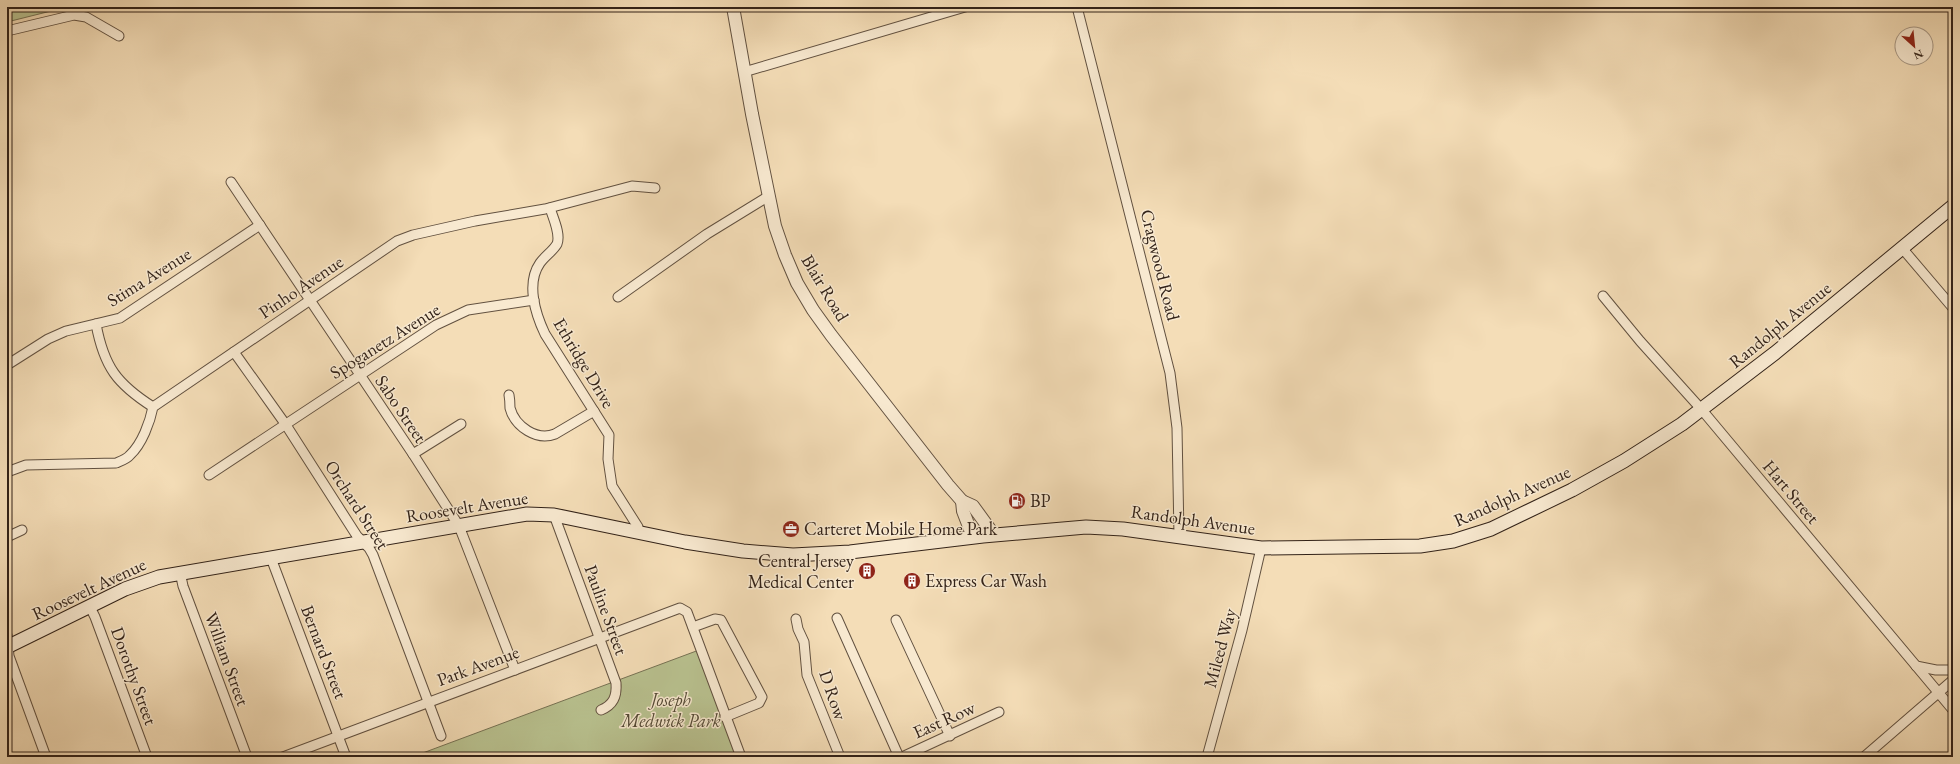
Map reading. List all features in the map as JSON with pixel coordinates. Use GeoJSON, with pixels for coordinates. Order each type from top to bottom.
{"type":"FeatureCollection","features":[{"type":"Feature","properties":{"kind":"main road","name":"Randolph Avenue"},"geometry":{"type":"LineString","coordinates":[[994,535],[1086,527],[1112,528],[1261,548],[1420,546],[1453,542],[1470,537],[1526,513],[1606,472],[1702,410],[1775,353],[1953,206]]}},
{"type":"Feature","properties":{"kind":"main road","name":"Roosevelt Avenue"},"geometry":{"type":"LineString","coordinates":[[7,643],[90,607],[142,582],[180,572],[363,543],[527,514],[554,515],[637,533],[743,551],[793,555],[850,552],[994,535]]}},
{"type":"Feature","properties":{"kind":"street","name":"Blair Road"},"geometry":{"type":"LineString","coordinates":[[733,7],[744,72],[775,226],[785,256],[797,283],[813,310],[962,501],[973,506],[994,535]]}},
{"type":"Feature","properties":{"kind":"street"},"geometry":{"type":"LineString","coordinates":[[744,72],[965,7]]}},
{"type":"Feature","properties":{"kind":"street","name":"Cragwood Road"},"geometry":{"type":"LineString","coordinates":[[1078,7],[1168,366],[1177,428],[1179,536]]}},
{"type":"Feature","properties":{"kind":"street"},"geometry":{"type":"LineString","coordinates":[[7,31],[74,15],[86,17],[119,36]]}},
{"type":"Feature","properties":{"kind":"street","name":"Sabo Street"},"geometry":{"type":"LineString","coordinates":[[231,182],[359,376],[413,454],[459,526],[515,670]]}},
{"type":"Feature","properties":{"kind":"street","name":"Pinho Avenue"},"geometry":{"type":"LineString","coordinates":[[153,407],[402,239],[475,221],[550,208],[632,186],[655,188]]}},
{"type":"Feature","properties":{"kind":"street"},"geometry":{"type":"LineString","coordinates":[[618,297],[707,234],[769,196]]}},
{"type":"Feature","properties":{"kind":"street","name":"Ethridge Drive"},"geometry":{"type":"LineString","coordinates":[[550,208],[558,235],[556,244],[540,263],[536,271],[533,288],[534,300],[540,323],[545,334],[609,435],[608,459],[612,486],[638,527],[637,533]]}},
{"type":"Feature","properties":{"kind":"street","name":"Stima Avenue"},"geometry":{"type":"LineString","coordinates":[[7,365],[48,338],[66,330],[120,318],[260,225]]}},
{"type":"Feature","properties":{"kind":"street"},"geometry":{"type":"LineString","coordinates":[[1902,248],[1953,308]]}},
{"type":"Feature","properties":{"kind":"street","name":"Hart Street"},"geometry":{"type":"LineString","coordinates":[[1603,296],[1640,341],[1702,410],[1953,710]]}},
{"type":"Feature","properties":{"kind":"street","name":"Spoganetz Avenue"},"geometry":{"type":"LineString","coordinates":[[209,475],[436,325],[468,310],[534,300]]}},
{"type":"Feature","properties":{"kind":"street"},"geometry":{"type":"LineString","coordinates":[[7,472],[26,465],[116,463],[129,456],[135,450],[151,419],[153,407],[129,391],[116,378],[103,350],[96,324]]}},
{"type":"Feature","properties":{"kind":"street","name":"Orchard Street"},"geometry":{"type":"LineString","coordinates":[[234,352],[286,425],[357,536],[373,555],[441,736]]}},
{"type":"Feature","properties":{"kind":"street"},"geometry":{"type":"LineString","coordinates":[[509,395],[511,409],[519,423],[528,431],[538,435],[548,436],[555,434],[594,411]]}},
{"type":"Feature","properties":{"kind":"street"},"geometry":{"type":"LineString","coordinates":[[413,454],[461,424]]}},
{"type":"Feature","properties":{"kind":"street"},"geometry":{"type":"LineString","coordinates":[[962,501],[963,511],[974,537]]}},
{"type":"Feature","properties":{"kind":"street","name":"Pauline Street"},"geometry":{"type":"LineString","coordinates":[[554,515],[616,683],[617,692],[610,706],[601,710]]}},
{"type":"Feature","properties":{"kind":"street"},"geometry":{"type":"LineString","coordinates":[[7,537],[22,530]]}},
{"type":"Feature","properties":{"kind":"street","name":"Mileed Way"},"geometry":{"type":"LineString","coordinates":[[1207,757],[1242,630],[1261,548]]}},
{"type":"Feature","properties":{"kind":"street","name":"Bernard Street"},"geometry":{"type":"LineString","coordinates":[[272,558],[346,757]]}},
{"type":"Feature","properties":{"kind":"street","name":"William Street"},"geometry":{"type":"LineString","coordinates":[[180,572],[186,593],[247,757]]}},
{"type":"Feature","properties":{"kind":"street","name":"Dorothy Street"},"geometry":{"type":"LineString","coordinates":[[90,607],[147,757]]}},
{"type":"Feature","properties":{"kind":"street","name":"Park Avenue"},"geometry":{"type":"LineString","coordinates":[[283,757],[677,609],[685,609],[693,627]]}},
{"type":"Feature","properties":{"kind":"street"},"geometry":{"type":"LineString","coordinates":[[837,618],[900,757]]}},
{"type":"Feature","properties":{"kind":"street"},"geometry":{"type":"LineString","coordinates":[[725,717],[759,703],[762,697],[721,620],[716,619],[693,627],[725,717],[741,757]]}},
{"type":"Feature","properties":{"kind":"street","name":"D Row"},"geometry":{"type":"LineString","coordinates":[[796,619],[798,629],[804,642],[807,675],[840,757]]}},
{"type":"Feature","properties":{"kind":"street"},"geometry":{"type":"LineString","coordinates":[[896,620],[950,736]]}},
{"type":"Feature","properties":{"kind":"street"},"geometry":{"type":"LineString","coordinates":[[7,643],[9,656],[46,757]]}},
{"type":"Feature","properties":{"kind":"street"},"geometry":{"type":"LineString","coordinates":[[1916,666],[1936,670],[1953,670]]}},
{"type":"Feature","properties":{"kind":"street"},"geometry":{"type":"LineString","coordinates":[[1864,757],[1953,680]]}},
{"type":"Feature","properties":{"kind":"street","name":"East Row"},"geometry":{"type":"LineString","coordinates":[[900,757],[950,736],[1000,712]]}},
{"type":"Feature","properties":{"kind":"green space"},"geometry":{"type":"Polygon","coordinates":[[[7,7],[67,7],[7,22],[7,7]]]}},
{"type":"Feature","properties":{"kind":"green space","name":"Joseph Medwick Park"},"geometry":{"type":"Polygon","coordinates":[[[699,650],[739,757],[412,757],[699,650]]]}},
{"type":"Feature","properties":{"kind":"place","name":"BP"},"geometry":{"type":"Point","coordinates":[1017,501]}},
{"type":"Feature","properties":{"kind":"place","name":"Carteret Mobile Home Park"},"geometry":{"type":"Point","coordinates":[791,529]}},
{"type":"Feature","properties":{"kind":"place","name":"Central Jersey Medical Center"},"geometry":{"type":"Point","coordinates":[867,571]}},
{"type":"Feature","properties":{"kind":"place","name":"Express Car Wash"},"geometry":{"type":"Point","coordinates":[912,581]}}]}
